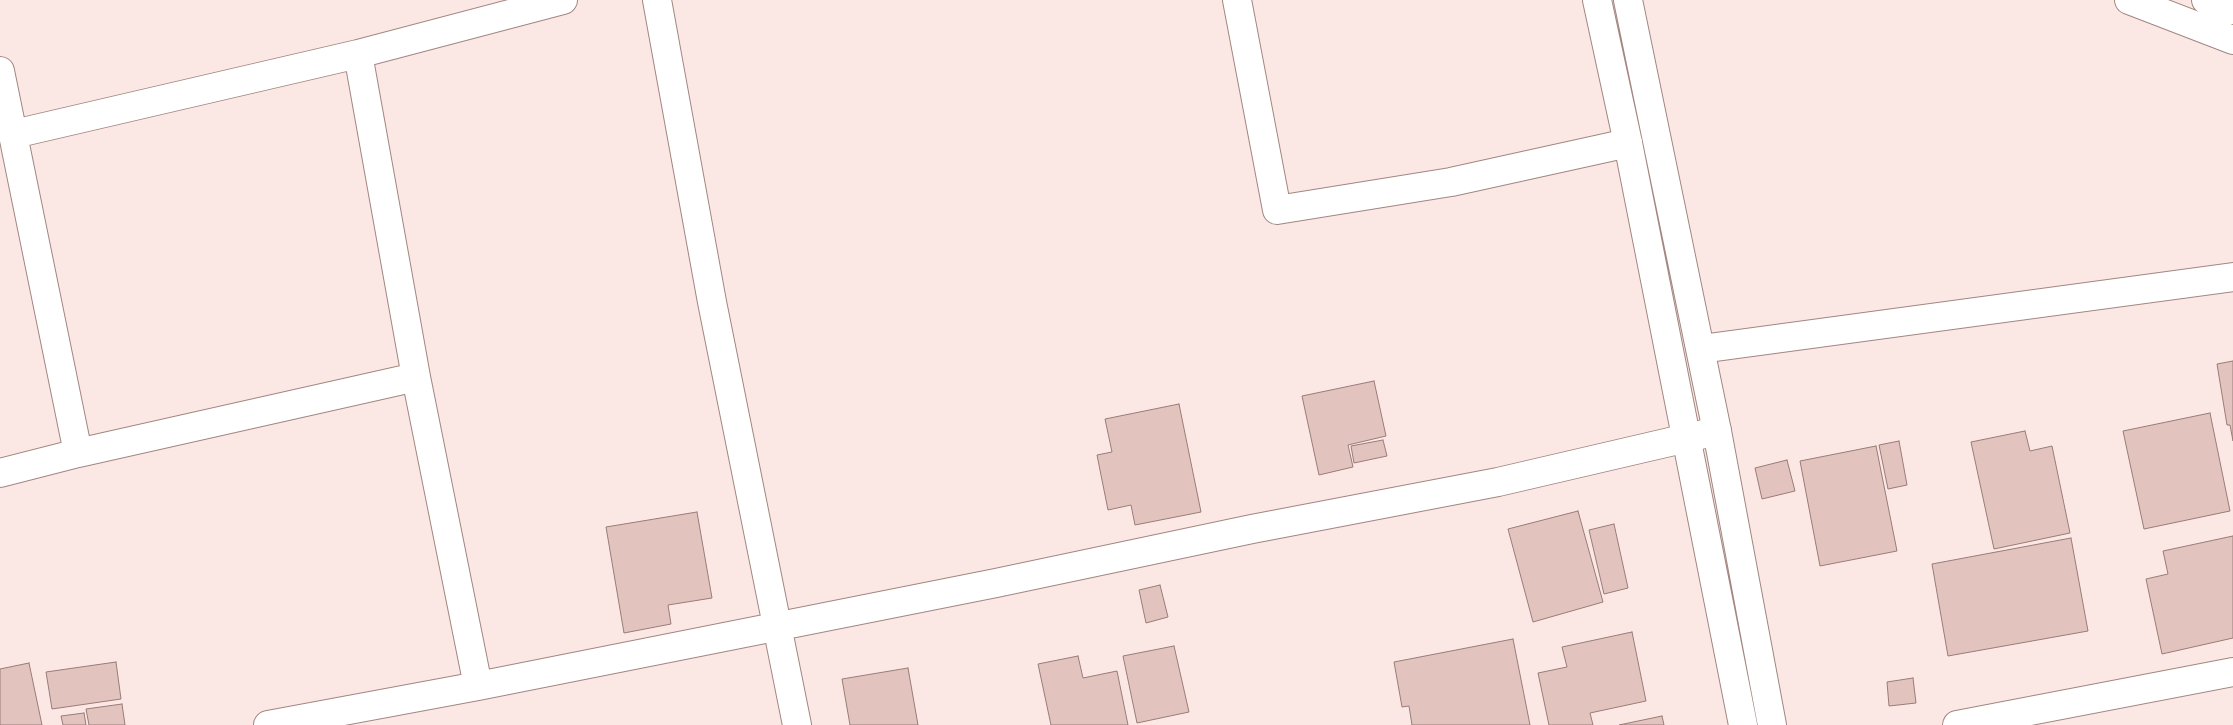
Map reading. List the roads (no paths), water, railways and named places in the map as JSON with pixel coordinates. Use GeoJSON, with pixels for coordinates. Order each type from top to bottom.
{"type":"FeatureCollection","features":[{"type":"Feature","properties":{"kind":"street"},"geometry":{"type":"LineString","coordinates":[[14,134],[358,54],[563,0]]}},
{"type":"Feature","properties":{"kind":"street"},"geometry":{"type":"LineString","coordinates":[[657,0],[712,302],[797,725]]}},
{"type":"Feature","properties":{"kind":"street"},"geometry":{"type":"LineString","coordinates":[[1237,0],[1277,210],[1451,182],[1628,143]]}},
{"type":"Feature","properties":{"kind":"street"},"geometry":{"type":"LineString","coordinates":[[1597,0],[1628,143],[1743,725]]}},
{"type":"Feature","properties":{"kind":"street"},"geometry":{"type":"LineString","coordinates":[[1628,0],[1701,349],[1772,725]]}},
{"type":"Feature","properties":{"kind":"street"},"geometry":{"type":"LineString","coordinates":[[2129,0],[2233,40]]}},
{"type":"Feature","properties":{"kind":"street"},"geometry":{"type":"LineString","coordinates":[[2206,0],[2233,10]]}},
{"type":"Feature","properties":{"kind":"street"},"geometry":{"type":"LineString","coordinates":[[358,54],[416,377],[478,686]]}},
{"type":"Feature","properties":{"kind":"street"},"geometry":{"type":"LineString","coordinates":[[0,71],[78,453]]}},
{"type":"Feature","properties":{"kind":"street"},"geometry":{"type":"LineString","coordinates":[[1701,349],[2233,277]]}},
{"type":"Feature","properties":{"kind":"street"},"geometry":{"type":"LineString","coordinates":[[0,473],[78,453],[416,377]]}},
{"type":"Feature","properties":{"kind":"street"},"geometry":{"type":"LineString","coordinates":[[268,725],[478,686],[1498,482],[1717,431]]}},
{"type":"Feature","properties":{"kind":"street"},"geometry":{"type":"LineString","coordinates":[[1957,725],[2233,672]]}}]}
